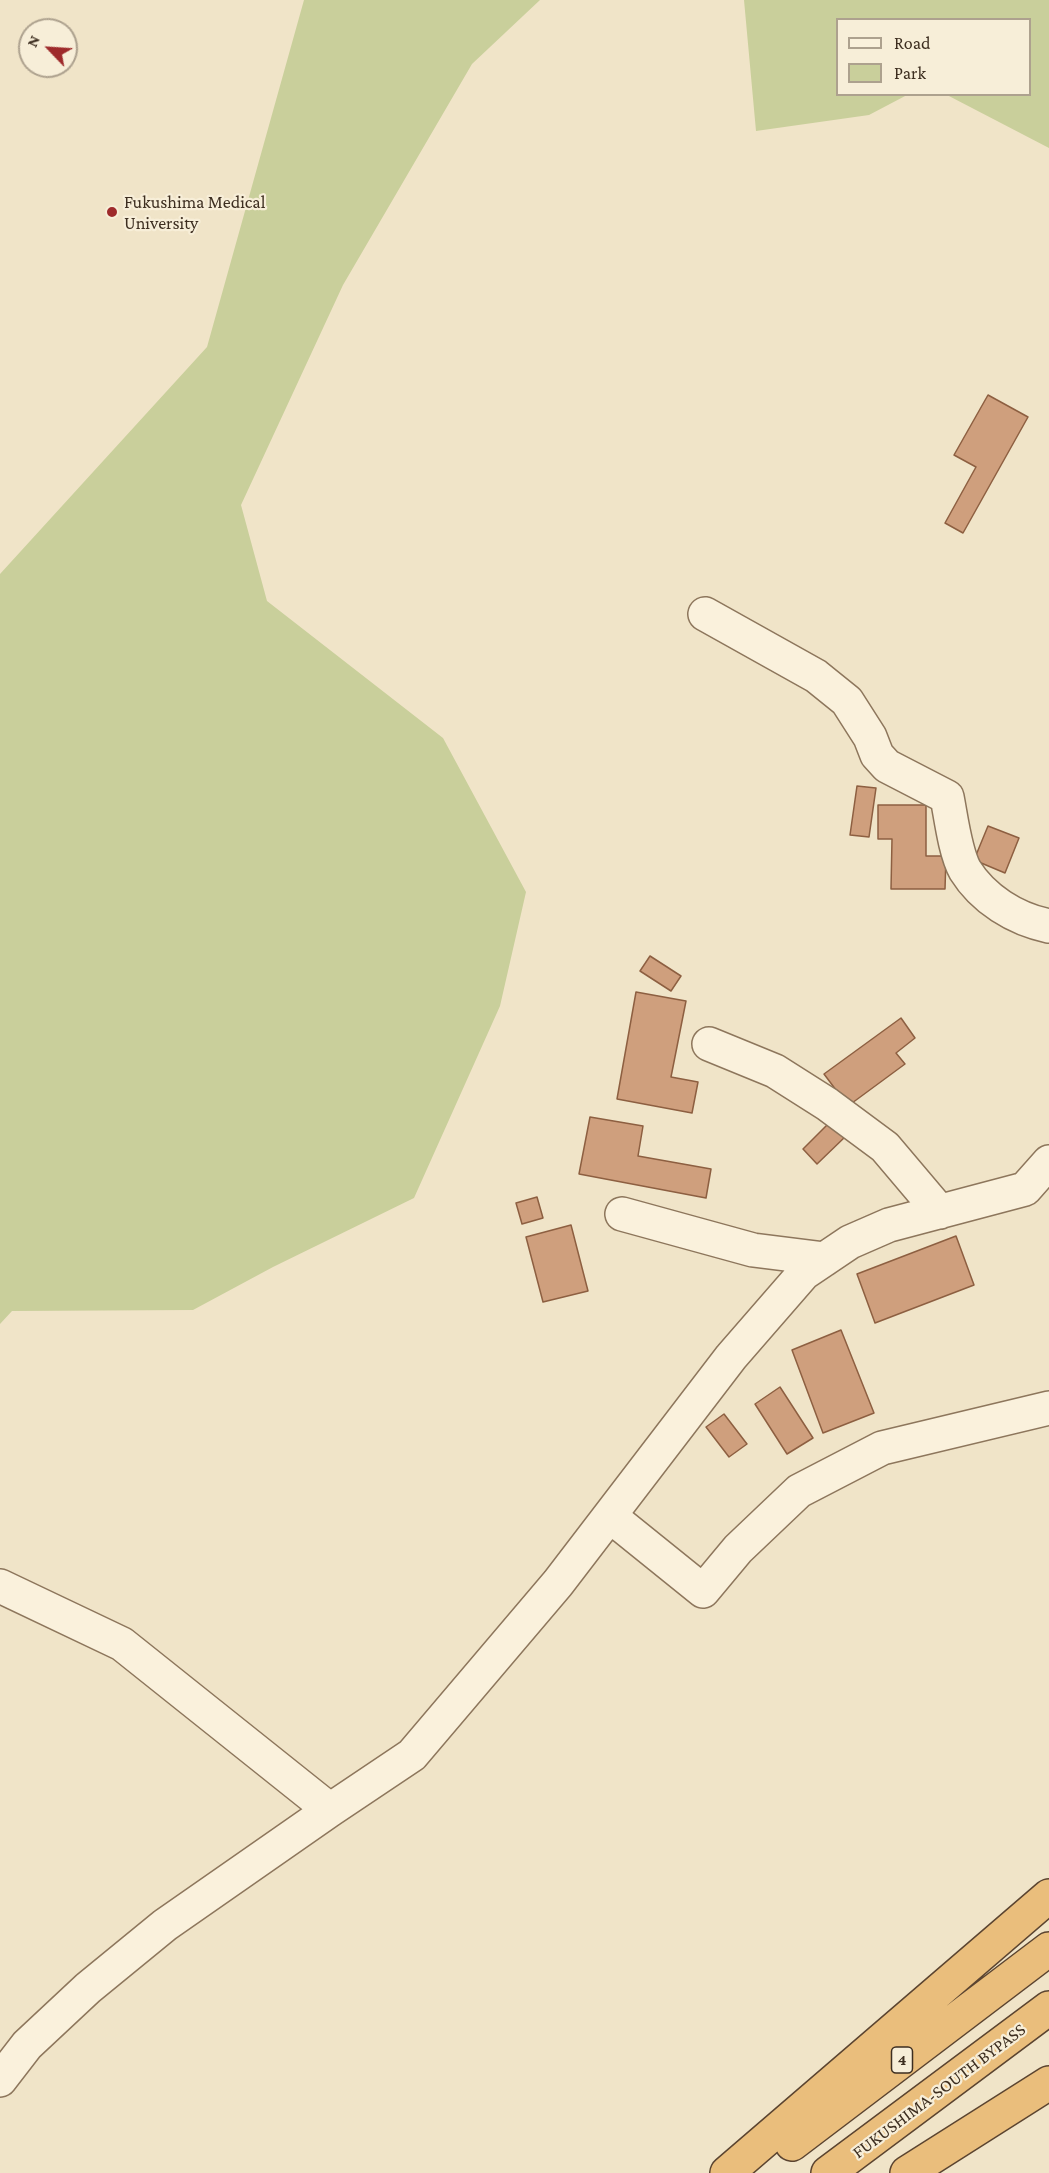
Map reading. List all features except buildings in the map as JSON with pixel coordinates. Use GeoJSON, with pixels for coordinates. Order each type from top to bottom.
{"type":"FeatureCollection","features":[{"type":"Feature","properties":{"kind":"highway"},"geometry":{"type":"LineString","coordinates":[[727,2173],[1049,1896]]}},
{"type":"Feature","properties":{"kind":"highway","name":"4"},"geometry":{"type":"LineString","coordinates":[[756,2173],[1049,1949]]}},
{"type":"Feature","properties":{"kind":"highway","name":"FUKUSHIMA-SOUTH BYPASS"},"geometry":{"type":"LineString","coordinates":[[828,2173],[1049,2008]]}},
{"type":"Feature","properties":{"kind":"highway"},"geometry":{"type":"LineString","coordinates":[[907,2173],[1049,2083]]}},
{"type":"Feature","properties":{"kind":"street"},"geometry":{"type":"LineString","coordinates":[[705,614],[816,676],[847,701],[870,738],[877,755],[887,766],[947,796],[953,834],[965,869],[992,901],[1013,914],[1049,926]]}},
{"type":"Feature","properties":{"kind":"street"},"geometry":{"type":"LineString","coordinates":[[709,1044],[775,1071],[827,1104],[885,1147],[940,1212]]}},
{"type":"Feature","properties":{"kind":"street"},"geometry":{"type":"LineString","coordinates":[[0,2080],[27,2045],[88,1988],[165,1925],[412,1755],[558,1583],[731,1357],[804,1273],[850,1242],[889,1225],[1025,1190],[1049,1161]]}},
{"type":"Feature","properties":{"kind":"street"},"geometry":{"type":"LineString","coordinates":[[622,1214],[753,1250],[825,1260]]}},
{"type":"Feature","properties":{"kind":"street"},"geometry":{"type":"LineString","coordinates":[[610,1516],[704,1591],[738,1549],[799,1491],[882,1448],[1049,1408]]}},
{"type":"Feature","properties":{"kind":"street"},"geometry":{"type":"LineString","coordinates":[[0,1586],[122,1644],[330,1810]]}},
{"type":"Feature","properties":{"kind":"green space"},"geometry":{"type":"Polygon","coordinates":[[[304,0],[540,0],[472,64],[343,285],[241,505],[267,601],[443,738],[526,892],[500,1006],[414,1198],[273,1267],[193,1310],[12,1311],[0,1324],[0,574],[207,347],[304,0]]]}},
{"type":"Feature","properties":{"kind":"green space"},"geometry":{"type":"Polygon","coordinates":[[[744,0],[1049,0],[1049,148],[949,96],[1031,96],[1031,18],[836,18],[836,96],[905,96],[869,115],[756,131],[744,0]]]}},
{"type":"Feature","properties":{"kind":"place","name":"Fukushima Medical University"},"geometry":{"type":"Point","coordinates":[112,212]}}]}
